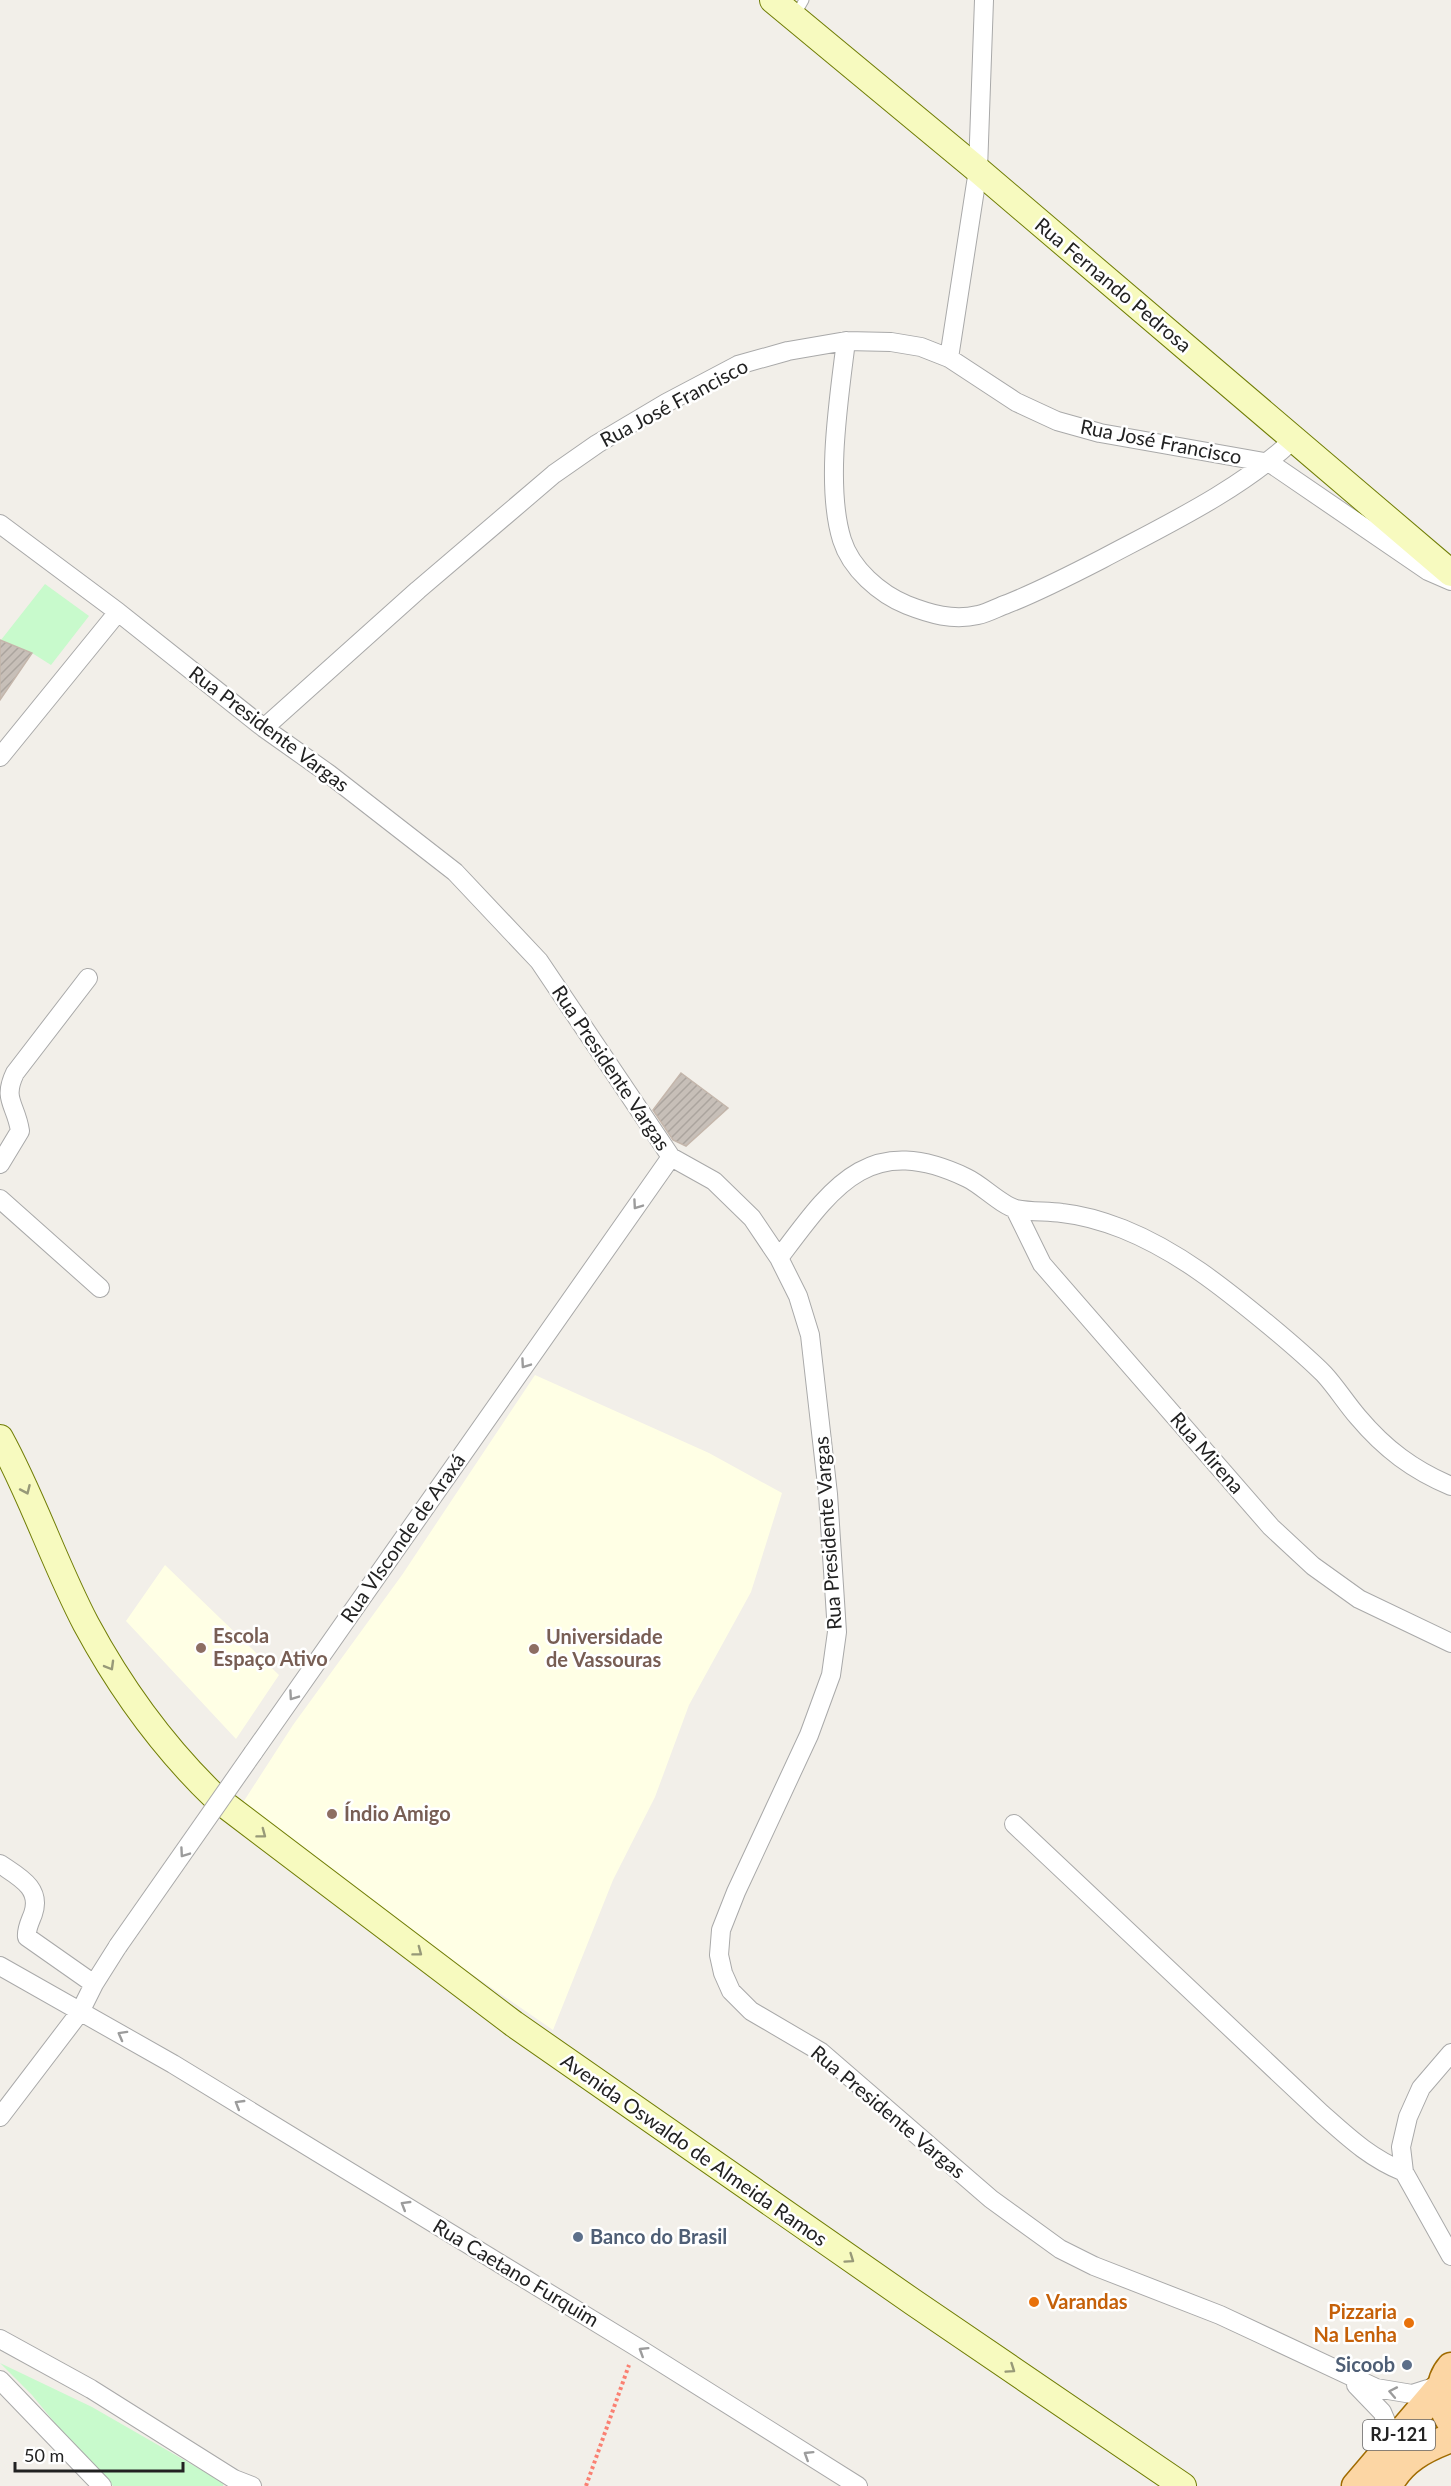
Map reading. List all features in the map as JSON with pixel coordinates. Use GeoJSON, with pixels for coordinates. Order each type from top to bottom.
{"type":"FeatureCollection","features":[{"type":"Feature","properties":{"kind":"main road"},"geometry":{"type":"LineString","coordinates":[[1445,2379],[1441,2400],[1445,2414],[1451,2422]]}},
{"type":"Feature","properties":{"kind":"main road","name":"RJ-121"},"geometry":{"type":"LineString","coordinates":[[1356,2486],[1445,2379]]}},
{"type":"Feature","properties":{"kind":"main road","name":"RJ-121"},"geometry":{"type":"LineString","coordinates":[[1388,2486],[1405,2463],[1419,2452],[1451,2438]]}},
{"type":"Feature","properties":{"kind":"street","name":"Rua Fernando Pedrosa"},"geometry":{"type":"LineString","coordinates":[[773,0],[799,9],[978,170],[1451,573]]}},
{"type":"Feature","properties":{"kind":"street"},"geometry":{"type":"LineString","coordinates":[[949,358],[978,170],[984,0]]}},
{"type":"Feature","properties":{"kind":"street"},"geometry":{"type":"LineString","coordinates":[[846,341],[835,478],[835,512],[842,542],[863,576],[889,598],[921,611],[948,618],[978,615],[1067,577],[1166,525],[1270,463],[1294,440]]}},
{"type":"Feature","properties":{"kind":"street","name":"Rua José Francisco"},"geometry":{"type":"LineString","coordinates":[[264,728],[554,474],[597,444],[666,403],[738,365],[788,351],[846,341],[911,345],[949,358],[1016,402],[1057,421],[1100,433],[1270,463],[1428,571],[1451,581]]}},
{"type":"Feature","properties":{"kind":"street","name":"Rua Presidente Vargas"},"geometry":{"type":"LineString","coordinates":[[0,524],[455,872],[539,961],[671,1157],[714,1181],[752,1218],[779,1258],[798,1296],[810,1335],[828,1494],[837,1632],[831,1675],[809,1735],[736,1892],[721,1930],[718,1955],[731,1991],[751,2011],[821,2052],[991,2199],[1060,2248],[1104,2270],[1220,2315],[1376,2388],[1400,2394],[1419,2393],[1445,2379]]}},
{"type":"Feature","properties":{"kind":"street"},"geometry":{"type":"LineString","coordinates":[[0,757],[118,612]]}},
{"type":"Feature","properties":{"kind":"street"},"geometry":{"type":"LineString","coordinates":[[0,1164],[20,1131],[17,1113],[8,1094],[15,1073],[88,978]]}},
{"type":"Feature","properties":{"kind":"street","name":"Rua VIsconde de Araxá"},"geometry":{"type":"LineString","coordinates":[[0,2117],[80,2012],[94,1984],[118,1946],[671,1157]]}},
{"type":"Feature","properties":{"kind":"street"},"geometry":{"type":"LineString","coordinates":[[779,1258],[832,1191],[859,1172],[891,1160],[926,1163],[947,1170],[969,1179],[1015,1209],[1064,1213],[1122,1229],[1182,1258],[1242,1303],[1324,1374],[1358,1418],[1386,1446],[1420,1473],[1451,1486]]}},
{"type":"Feature","properties":{"kind":"street"},"geometry":{"type":"LineString","coordinates":[[0,1199],[100,1288]]}},
{"type":"Feature","properties":{"kind":"street","name":"Rua Mirena"},"geometry":{"type":"LineString","coordinates":[[1015,1209],[1042,1263],[1271,1527],[1313,1566],[1359,1599],[1451,1643]]}},
{"type":"Feature","properties":{"kind":"street","name":"Avenida Oswaldo de Almeida Ramos"},"geometry":{"type":"LineString","coordinates":[[0,1438],[16,1466],[85,1622],[112,1670],[139,1713],[191,1774],[216,1798],[514,2024],[913,2302],[1183,2486]]}},
{"type":"Feature","properties":{"kind":"street"},"geometry":{"type":"LineString","coordinates":[[1014,1824],[1322,2114],[1372,2157],[1404,2172]]}},
{"type":"Feature","properties":{"kind":"street"},"geometry":{"type":"LineString","coordinates":[[0,1864],[30,1886],[34,1892],[35,1907],[26,1932],[27,1937],[94,1984]]}},
{"type":"Feature","properties":{"kind":"street","name":"Rua Caetano Furquim"},"geometry":{"type":"LineString","coordinates":[[0,1966],[173,2064],[635,2346],[858,2486]]}},
{"type":"Feature","properties":{"kind":"street"},"geometry":{"type":"LineString","coordinates":[[1451,2053],[1421,2088],[1408,2117],[1401,2147],[1404,2172],[1451,2256]]}},
{"type":"Feature","properties":{"kind":"street"},"geometry":{"type":"LineString","coordinates":[[0,2339],[92,2389],[232,2482],[252,2486]]}},
{"type":"Feature","properties":{"kind":"street","name":"Rua Presidente Vargas"},"geometry":{"type":"LineString","coordinates":[[1345,2375],[1374,2401],[1382,2412],[1394,2440]]}},
{"type":"Feature","properties":{"kind":"street"},"geometry":{"type":"LineString","coordinates":[[0,2380],[102,2486]]}},
{"type":"Feature","properties":{"kind":"path"},"geometry":{"type":"LineString","coordinates":[[586,2486],[635,2346]]}},
{"type":"Feature","properties":{"kind":"shaded area","name":"Universidade de Vassouras"},"geometry":{"type":"Polygon","coordinates":[[[535,1375],[709,1453],[782,1493],[751,1592],[689,1705],[655,1797],[613,1880],[553,2030],[364,1900],[242,1804],[293,1725],[402,1575],[535,1375]]]}},
{"type":"Feature","properties":{"kind":"shaded area","name":"Escola Espaço Ativo"},"geometry":{"type":"Polygon","coordinates":[[[165,1565],[279,1675],[236,1739],[126,1621],[165,1565]]]}},
{"type":"Feature","properties":{"kind":"green space"},"geometry":{"type":"Polygon","coordinates":[[[45,584],[89,616],[51,665],[32,653],[1,640],[45,584]]]}},
{"type":"Feature","properties":{"kind":"green space"},"geometry":{"type":"Polygon","coordinates":[[[0,2363],[92,2407],[224,2483],[223,2486],[113,2486],[68,2439],[32,2395],[0,2363]]]}},
{"type":"Feature","properties":{"kind":"building"},"geometry":{"type":"Polygon","coordinates":[[[0,640],[32,653],[0,700],[0,640]]]}},
{"type":"Feature","properties":{"kind":"building"},"geometry":{"type":"Polygon","coordinates":[[[681,1073],[728,1108],[686,1146],[673,1140],[653,1110],[681,1073]]]}},
{"type":"Feature","properties":{"kind":"place","name":"Escola Espaço Ativo"},"geometry":{"type":"Point","coordinates":[201,1648]}},
{"type":"Feature","properties":{"kind":"place","name":"Universidade de Vassouras"},"geometry":{"type":"Point","coordinates":[534,1649]}},
{"type":"Feature","properties":{"kind":"place","name":"Índio Amigo"},"geometry":{"type":"Point","coordinates":[332,1814]}},
{"type":"Feature","properties":{"kind":"place","name":"Banco do Brasil"},"geometry":{"type":"Point","coordinates":[578,2237]}},
{"type":"Feature","properties":{"kind":"place","name":"Varandas"},"geometry":{"type":"Point","coordinates":[1034,2302]}},
{"type":"Feature","properties":{"kind":"place","name":"Pizzaria Na Lenha"},"geometry":{"type":"Point","coordinates":[1409,2323]}},
{"type":"Feature","properties":{"kind":"place","name":"Sicoob"},"geometry":{"type":"Point","coordinates":[1407,2365]}}]}
